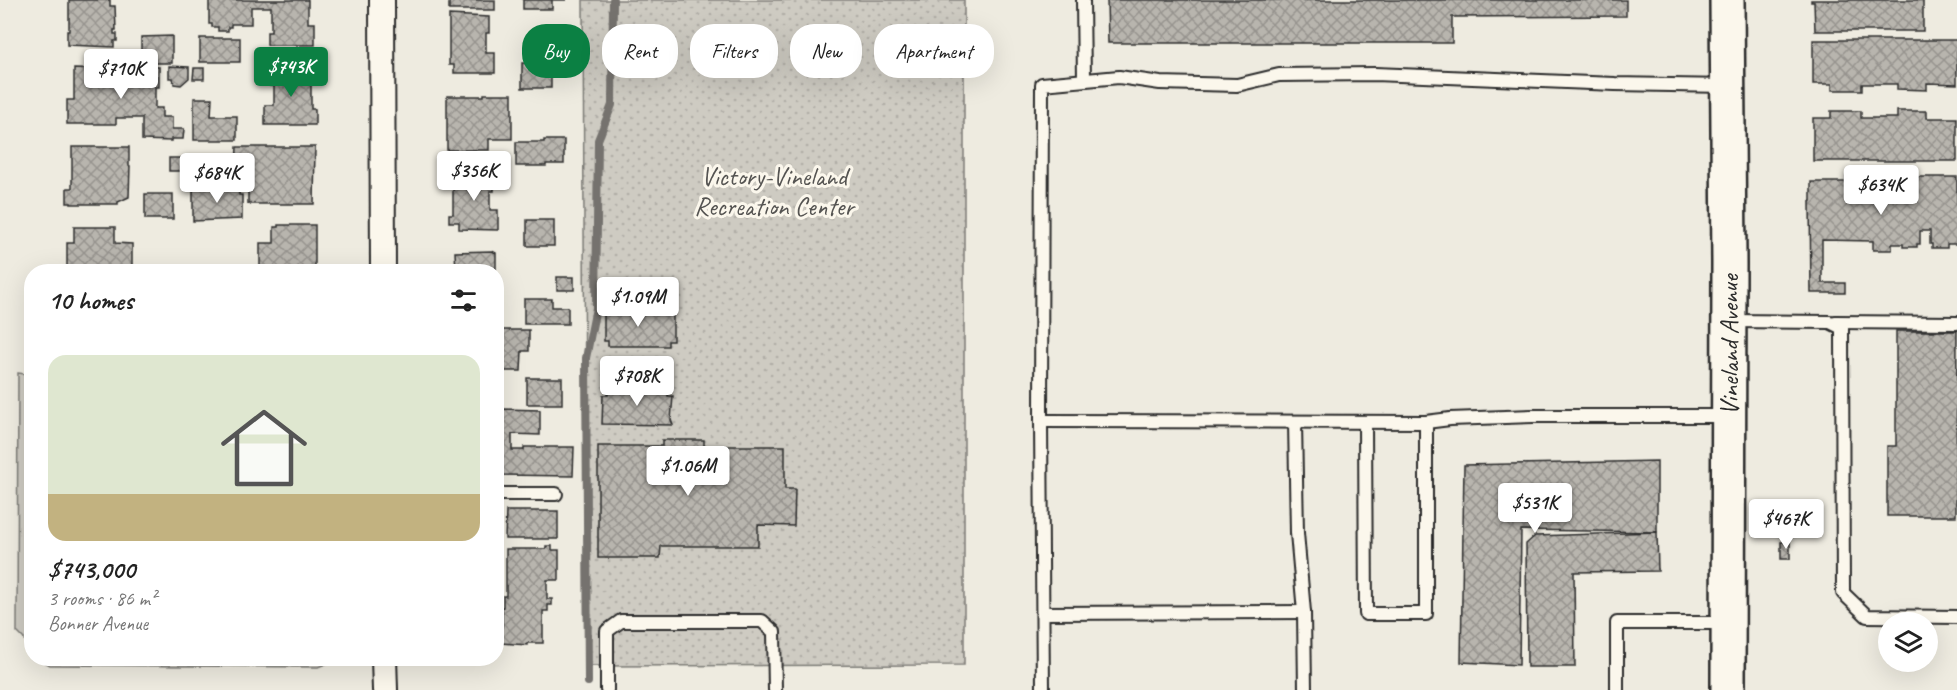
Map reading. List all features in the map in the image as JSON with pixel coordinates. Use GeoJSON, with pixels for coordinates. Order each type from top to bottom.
{"type":"FeatureCollection","features":[{"type":"Feature","properties":{"kind":"main road","name":"Vineland Avenue"},"geometry":{"type":"LineString","coordinates":[[1727,0],[1728,690]]}},
{"type":"Feature","properties":{"kind":"street"},"geometry":{"type":"LineString","coordinates":[[382,0],[383,264]]}},
{"type":"Feature","properties":{"kind":"street"},"geometry":{"type":"LineString","coordinates":[[384,666],[384,690]]}},
{"type":"Feature","properties":{"kind":"lane"},"geometry":{"type":"LineString","coordinates":[[1083,0],[1084,80]]}},
{"type":"Feature","properties":{"kind":"lane"},"geometry":{"type":"LineString","coordinates":[[1043,690],[1042,84],[1119,77],[1160,83],[1237,85],[1279,75],[1375,74],[1615,84],[1728,86]]}},
{"type":"Feature","properties":{"kind":"lane"},"geometry":{"type":"LineString","coordinates":[[1729,321],[1957,323]]}},
{"type":"Feature","properties":{"kind":"lane"},"geometry":{"type":"LineString","coordinates":[[1830,322],[1842,328],[1843,593],[1867,616],[1957,618]]}},
{"type":"Feature","properties":{"kind":"lane"},"geometry":{"type":"LineString","coordinates":[[1041,421],[1426,422],[1533,416],[1729,416]]}},
{"type":"Feature","properties":{"kind":"lane"},"geometry":{"type":"LineString","coordinates":[[1295,422],[1297,533],[1304,612],[1305,690]]}},
{"type":"Feature","properties":{"kind":"lane"},"geometry":{"type":"LineString","coordinates":[[1365,422],[1366,614],[1426,614],[1426,422]]}},
{"type":"Feature","properties":{"kind":"lane"},"geometry":{"type":"LineString","coordinates":[[504,494],[556,494]]}},
{"type":"Feature","properties":{"kind":"lane"},"geometry":{"type":"LineString","coordinates":[[1043,613],[1304,612]]}},
{"type":"Feature","properties":{"kind":"lane"},"geometry":{"type":"LineString","coordinates":[[607,690],[607,631],[621,621],[762,621],[774,632],[775,690]]}},
{"type":"Feature","properties":{"kind":"lane"},"geometry":{"type":"LineString","coordinates":[[1617,690],[1617,623],[1728,623]]}},
{"type":"Feature","properties":{"kind":"green space","name":"Victory-Vineland Recreation Center"},"geometry":{"type":"Polygon","coordinates":[[[583,0],[964,0],[964,24],[874,24],[874,78],[964,78],[964,665],[586,666],[583,78],[590,78],[590,24],[583,24],[583,0]]]}},
{"type":"Feature","properties":{"kind":"green space"},"geometry":{"type":"Polygon","coordinates":[[[18,373],[24,374],[24,639],[17,632],[18,373]]]}},
{"type":"Feature","properties":{"kind":"green space"},"geometry":{"type":"Polygon","coordinates":[[[184,666],[321,666],[318,667],[184,666]]]}},
{"type":"Feature","properties":{"kind":"building"},"geometry":{"type":"Polygon","coordinates":[[[69,0],[110,0],[110,6],[115,6],[116,30],[114,34],[117,34],[117,41],[114,41],[114,47],[67,45],[69,0]]]}},
{"type":"Feature","properties":{"kind":"building"},"geometry":{"type":"Polygon","coordinates":[[[209,0],[308,0],[308,23],[315,23],[315,45],[267,45],[267,32],[271,32],[271,7],[251,7],[251,24],[231,24],[228,31],[218,31],[218,27],[212,27],[212,24],[209,24],[209,0]]]}},
{"type":"Feature","properties":{"kind":"building"},"geometry":{"type":"Polygon","coordinates":[[[449,0],[495,0],[495,10],[449,10],[449,0]]]}},
{"type":"Feature","properties":{"kind":"building"},"geometry":{"type":"Polygon","coordinates":[[[523,0],[552,0],[552,9],[523,9],[523,0]]]}},
{"type":"Feature","properties":{"kind":"building"},"geometry":{"type":"Polygon","coordinates":[[[1107,0],[1626,0],[1626,16],[1452,17],[1452,43],[1108,43],[1107,0]]]}},
{"type":"Feature","properties":{"kind":"building"},"geometry":{"type":"Polygon","coordinates":[[[1811,0],[1923,0],[1923,31],[1815,31],[1814,2],[1811,0]]]}},
{"type":"Feature","properties":{"kind":"building"},"geometry":{"type":"Polygon","coordinates":[[[449,15],[489,17],[486,53],[495,53],[495,73],[454,73],[454,65],[449,65],[449,15]]]}},
{"type":"Feature","properties":{"kind":"building"},"geometry":{"type":"Polygon","coordinates":[[[172,36],[172,63],[141,63],[141,37],[172,36]]]}},
{"type":"Feature","properties":{"kind":"building"},"geometry":{"type":"Polygon","coordinates":[[[200,38],[240,38],[240,62],[200,62],[200,38]]]}},
{"type":"Feature","properties":{"kind":"building"},"geometry":{"type":"Polygon","coordinates":[[[1813,40],[1957,40],[1957,84],[1927,83],[1927,90],[1897,89],[1897,84],[1862,84],[1862,90],[1832,90],[1832,84],[1813,84],[1813,40]]]}},
{"type":"Feature","properties":{"kind":"building"},"geometry":{"type":"Polygon","coordinates":[[[110,66],[159,67],[159,87],[155,87],[155,108],[162,108],[162,117],[172,117],[172,129],[184,129],[183,139],[142,140],[142,118],[116,118],[116,124],[67,124],[67,100],[74,100],[74,69],[110,70],[110,66]]]}},
{"type":"Feature","properties":{"kind":"building"},"geometry":{"type":"Polygon","coordinates":[[[169,66],[189,67],[189,78],[181,85],[174,84],[173,78],[169,78],[169,66]]]}},
{"type":"Feature","properties":{"kind":"building"},"geometry":{"type":"Polygon","coordinates":[[[194,68],[204,68],[204,79],[193,79],[194,68]]]}},
{"type":"Feature","properties":{"kind":"building"},"geometry":{"type":"Polygon","coordinates":[[[274,68],[311,68],[311,109],[315,109],[315,125],[265,125],[265,105],[274,105],[274,86],[270,86],[270,70],[274,68]]]}},
{"type":"Feature","properties":{"kind":"building"},"geometry":{"type":"Polygon","coordinates":[[[522,78],[551,78],[551,88],[522,88],[522,78]]]}},
{"type":"Feature","properties":{"kind":"building"},"geometry":{"type":"Polygon","coordinates":[[[484,94],[512,94],[512,139],[489,139],[489,150],[447,150],[447,96],[484,96],[484,94]]]}},
{"type":"Feature","properties":{"kind":"building"},"geometry":{"type":"Polygon","coordinates":[[[194,98],[212,98],[211,116],[237,116],[237,140],[194,140],[194,98]]]}},
{"type":"Feature","properties":{"kind":"building"},"geometry":{"type":"Polygon","coordinates":[[[1831,111],[1861,111],[1861,118],[1897,118],[1897,111],[1927,111],[1927,118],[1957,118],[1957,161],[1813,161],[1813,118],[1831,118],[1831,111]]]}},
{"type":"Feature","properties":{"kind":"building"},"geometry":{"type":"Polygon","coordinates":[[[544,140],[564,140],[564,164],[516,166],[516,142],[544,142],[544,140]]]}},
{"type":"Feature","properties":{"kind":"building"},"geometry":{"type":"Polygon","coordinates":[[[72,147],[129,147],[129,197],[118,204],[67,203],[67,188],[72,188],[72,147]]]}},
{"type":"Feature","properties":{"kind":"building"},"geometry":{"type":"Polygon","coordinates":[[[237,147],[315,147],[314,204],[248,204],[248,178],[242,178],[242,166],[236,166],[237,147]]]}},
{"type":"Feature","properties":{"kind":"building"},"geometry":{"type":"Polygon","coordinates":[[[169,158],[191,158],[191,171],[169,171],[169,158]]]}},
{"type":"Feature","properties":{"kind":"building"},"geometry":{"type":"Polygon","coordinates":[[[453,174],[494,174],[494,191],[490,191],[490,210],[498,210],[498,230],[459,229],[459,222],[449,222],[449,214],[453,214],[453,174]]]}},
{"type":"Feature","properties":{"kind":"building"},"geometry":{"type":"Polygon","coordinates":[[[1846,177],[1957,177],[1957,244],[1947,244],[1947,248],[1932,248],[1930,231],[1920,231],[1920,244],[1917,244],[1917,247],[1892,244],[1892,250],[1873,250],[1873,241],[1822,240],[1822,283],[1845,283],[1845,293],[1811,293],[1811,182],[1846,182],[1846,177]]]}},
{"type":"Feature","properties":{"kind":"building"},"geometry":{"type":"Polygon","coordinates":[[[239,187],[239,195],[242,195],[242,219],[193,221],[193,188],[239,187]]]}},
{"type":"Feature","properties":{"kind":"building"},"geometry":{"type":"Polygon","coordinates":[[[145,194],[173,194],[173,219],[145,219],[145,194]]]}},
{"type":"Feature","properties":{"kind":"building"},"geometry":{"type":"Polygon","coordinates":[[[527,220],[554,220],[554,246],[527,246],[527,220]]]}},
{"type":"Feature","properties":{"kind":"building"},"geometry":{"type":"Polygon","coordinates":[[[278,225],[315,225],[315,264],[260,264],[260,243],[274,243],[274,227],[278,225]]]}},
{"type":"Feature","properties":{"kind":"building"},"geometry":{"type":"Polygon","coordinates":[[[74,227],[115,227],[115,243],[132,244],[132,264],[67,264],[67,243],[74,243],[74,227]]]}},
{"type":"Feature","properties":{"kind":"building"},"geometry":{"type":"Polygon","coordinates":[[[492,251],[496,253],[496,264],[456,264],[455,252],[492,251]]]}},
{"type":"Feature","properties":{"kind":"building"},"geometry":{"type":"Polygon","coordinates":[[[557,277],[574,277],[574,290],[557,290],[557,277]]]}},
{"type":"Feature","properties":{"kind":"building"},"geometry":{"type":"Polygon","coordinates":[[[524,299],[552,299],[552,307],[568,307],[568,324],[524,324],[524,299]]]}},
{"type":"Feature","properties":{"kind":"building"},"geometry":{"type":"Polygon","coordinates":[[[604,311],[673,312],[673,341],[668,341],[668,346],[608,346],[608,341],[604,341],[604,311]]]}},
{"type":"Feature","properties":{"kind":"building"},"geometry":{"type":"Polygon","coordinates":[[[504,330],[529,330],[529,351],[522,351],[521,371],[504,371],[504,330]]]}},
{"type":"Feature","properties":{"kind":"building"},"geometry":{"type":"Polygon","coordinates":[[[1896,331],[1957,331],[1956,516],[1887,516],[1887,446],[1896,446],[1896,331]]]}},
{"type":"Feature","properties":{"kind":"building"},"geometry":{"type":"Polygon","coordinates":[[[527,378],[562,378],[562,404],[527,404],[527,378]]]}},
{"type":"Feature","properties":{"kind":"building"},"geometry":{"type":"Polygon","coordinates":[[[608,389],[668,390],[668,396],[673,396],[671,420],[673,425],[602,424],[603,395],[608,395],[608,389]]]}},
{"type":"Feature","properties":{"kind":"building"},"geometry":{"type":"Polygon","coordinates":[[[504,409],[540,410],[540,435],[512,434],[512,450],[524,450],[524,447],[574,447],[573,476],[504,475],[504,409]]]}},
{"type":"Feature","properties":{"kind":"building"},"geometry":{"type":"Polygon","coordinates":[[[662,440],[704,440],[704,446],[785,446],[785,489],[795,489],[794,526],[758,525],[758,546],[661,546],[660,558],[598,558],[598,446],[662,446],[662,440]]]}},
{"type":"Feature","properties":{"kind":"building"},"geometry":{"type":"Polygon","coordinates":[[[1657,461],[1657,532],[1521,530],[1519,665],[1461,662],[1464,465],[1657,461]]]}},
{"type":"Feature","properties":{"kind":"building"},"geometry":{"type":"Polygon","coordinates":[[[506,511],[558,511],[558,539],[505,539],[506,511]]]}},
{"type":"Feature","properties":{"kind":"building"},"geometry":{"type":"Polygon","coordinates":[[[1657,532],[1658,571],[1574,572],[1575,667],[1527,667],[1526,544],[1535,536],[1657,532]]]}},
{"type":"Feature","properties":{"kind":"building"},"geometry":{"type":"Polygon","coordinates":[[[1781,542],[1790,542],[1790,559],[1781,559],[1781,542]]]}},
{"type":"Feature","properties":{"kind":"building"},"geometry":{"type":"Polygon","coordinates":[[[546,546],[552,546],[552,550],[559,550],[559,580],[547,580],[547,599],[552,599],[552,605],[548,605],[548,611],[543,611],[543,643],[527,643],[527,645],[504,643],[506,549],[546,549],[546,546]]]}},
{"type":"Feature","properties":{"kind":"waterway"},"geometry":{"type":"LineString","coordinates":[[588,682],[586,358],[596,308],[598,140],[612,105],[613,0]]}}]}
